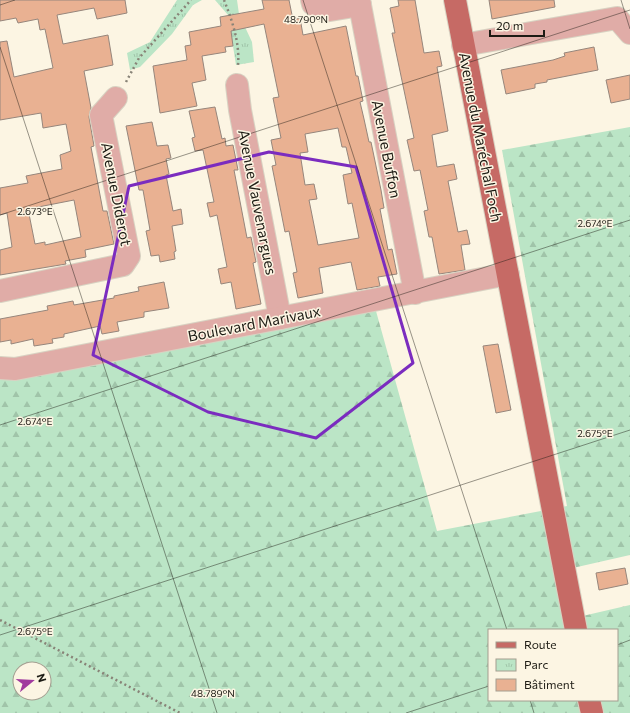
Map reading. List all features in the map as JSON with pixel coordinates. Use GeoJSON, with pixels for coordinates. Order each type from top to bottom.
{"type":"FeatureCollection","features":[{"type":"Feature","properties":{"kind":"main road","name":"Avenue du Maréchal Foch"},"geometry":{"type":"LineString","coordinates":[[455,0],[508,274],[523,363],[576,629]]}},
{"type":"Feature","properties":{"kind":"main road"},"geometry":{"type":"LineString","coordinates":[[589,701],[592,713]]}},
{"type":"Feature","properties":{"kind":"street"},"geometry":{"type":"LineString","coordinates":[[312,0],[313,4],[324,11],[360,2]]}},
{"type":"Feature","properties":{"kind":"street","name":"Avenue Buffon"},"geometry":{"type":"LineString","coordinates":[[360,2],[415,293]]}},
{"type":"Feature","properties":{"kind":"street"},"geometry":{"type":"LineString","coordinates":[[463,45],[620,17]]}},
{"type":"Feature","properties":{"kind":"street","name":"Avenue Vauvenargues"},"geometry":{"type":"LineString","coordinates":[[237,85],[240,110],[280,318]]}},
{"type":"Feature","properties":{"kind":"street","name":"Avenue Diderot"},"geometry":{"type":"LineString","coordinates":[[0,292],[123,265],[129,256],[101,115],[116,98]]}},
{"type":"Feature","properties":{"kind":"street","name":"Boulevard Marivaux"},"geometry":{"type":"LineString","coordinates":[[0,368],[15,369],[508,274]]}},
{"type":"Feature","properties":{"kind":"path"},"geometry":{"type":"LineString","coordinates":[[116,98],[140,58],[191,0]]}},
{"type":"Feature","properties":{"kind":"path"},"geometry":{"type":"LineString","coordinates":[[224,0],[233,22],[239,58],[237,85]]}},
{"type":"Feature","properties":{"kind":"path"},"geometry":{"type":"LineString","coordinates":[[0,620],[180,713]]}},
{"type":"Feature","properties":{"kind":"highlighted area"},"geometry":{"type":"Polygon","coordinates":[[[269,152],[356,167],[413,363],[316,438],[208,412],[93,355],[129,186],[269,152]]]}},
{"type":"Feature","properties":{"kind":"green space"},"geometry":{"type":"Polygon","coordinates":[[[177,0],[202,0],[193,5],[172,34],[140,67],[130,70],[127,53],[150,42],[177,0]]]}},
{"type":"Feature","properties":{"kind":"green space"},"geometry":{"type":"Polygon","coordinates":[[[215,0],[237,0],[239,14],[252,42],[254,62],[236,65],[228,15],[215,0]]]}},
{"type":"Feature","properties":{"kind":"green space"},"geometry":{"type":"Polygon","coordinates":[[[630,127],[630,555],[564,570],[574,618],[630,605],[630,713],[0,713],[0,377],[10,380],[376,311],[437,531],[567,506],[502,150],[630,127]]]}},
{"type":"Feature","properties":{"kind":"building"},"geometry":{"type":"Polygon","coordinates":[[[0,0],[125,0],[127,13],[97,19],[94,8],[57,15],[63,44],[108,35],[113,65],[84,71],[91,108],[89,117],[94,146],[91,147],[103,211],[107,211],[114,244],[85,250],[86,257],[65,261],[66,264],[0,275],[0,250],[12,247],[7,213],[0,215],[0,188],[28,183],[26,176],[62,169],[60,155],[71,151],[66,124],[43,128],[41,113],[0,120],[0,42],[7,41],[14,77],[53,68],[45,29],[40,30],[38,19],[18,23],[16,18],[0,21],[0,0]],[[74,200],[28,209],[35,244],[45,242],[45,245],[81,237],[74,200]]]}},
{"type":"Feature","properties":{"kind":"building"},"geometry":{"type":"Polygon","coordinates":[[[262,0],[289,0],[293,20],[300,18],[303,35],[346,26],[356,76],[358,76],[363,101],[360,102],[369,142],[371,142],[381,190],[384,208],[380,209],[388,250],[392,249],[397,274],[378,277],[380,286],[357,290],[351,262],[319,268],[323,293],[298,298],[293,273],[297,272],[289,231],[285,232],[272,166],[276,165],[271,140],[281,138],[273,98],[279,97],[264,24],[231,31],[233,46],[225,47],[226,52],[202,56],[206,80],[192,83],[197,106],[160,113],[153,66],[187,60],[185,46],[191,45],[189,32],[221,26],[220,17],[264,9],[262,0]],[[338,128],[305,134],[308,152],[300,153],[305,185],[314,184],[317,199],[309,200],[318,245],[359,238],[352,203],[348,204],[343,175],[352,173],[346,147],[342,147],[338,128]]]}},
{"type":"Feature","properties":{"kind":"building"},"geometry":{"type":"Polygon","coordinates":[[[398,0],[415,0],[424,53],[439,51],[442,66],[437,67],[448,131],[432,135],[437,167],[454,164],[457,179],[448,181],[458,232],[467,230],[470,244],[461,245],[465,270],[439,274],[432,237],[429,237],[424,211],[428,210],[420,170],[414,171],[407,140],[414,138],[392,33],[395,33],[390,8],[399,6],[398,0]]]}},
{"type":"Feature","properties":{"kind":"building"},"geometry":{"type":"Polygon","coordinates":[[[489,0],[554,0],[555,7],[492,19],[489,0]]]}},
{"type":"Feature","properties":{"kind":"building"},"geometry":{"type":"Polygon","coordinates":[[[594,47],[598,70],[547,80],[547,82],[535,84],[535,88],[506,94],[501,70],[553,60],[565,56],[564,53],[594,47]]]}},
{"type":"Feature","properties":{"kind":"building"},"geometry":{"type":"Polygon","coordinates":[[[630,75],[630,99],[611,103],[606,80],[630,75]]]}},
{"type":"Feature","properties":{"kind":"building"},"geometry":{"type":"Polygon","coordinates":[[[215,107],[222,139],[225,138],[226,146],[233,145],[238,170],[234,170],[247,238],[251,237],[256,262],[253,263],[261,304],[236,309],[231,282],[221,284],[218,269],[227,267],[217,215],[210,217],[207,203],[214,202],[203,150],[195,151],[192,138],[195,137],[189,111],[215,107]]]}},
{"type":"Feature","properties":{"kind":"building"},"geometry":{"type":"Polygon","coordinates":[[[152,122],[157,146],[168,145],[171,158],[166,159],[169,174],[166,175],[173,211],[181,209],[183,224],[172,226],[176,251],[174,252],[175,259],[160,262],[159,255],[151,256],[146,231],[150,230],[143,190],[139,190],[126,126],[152,122]]]}},
{"type":"Feature","properties":{"kind":"building"},"geometry":{"type":"Polygon","coordinates":[[[164,282],[169,308],[144,312],[144,317],[117,322],[119,331],[102,334],[100,326],[64,334],[64,337],[52,339],[53,343],[34,346],[33,339],[11,344],[11,340],[0,342],[0,319],[48,310],[47,306],[73,301],[74,305],[114,298],[114,296],[139,291],[138,287],[164,282]]]}},
{"type":"Feature","properties":{"kind":"building"},"geometry":{"type":"Polygon","coordinates":[[[498,344],[511,410],[496,413],[483,346],[498,344]]]}},
{"type":"Feature","properties":{"kind":"building"},"geometry":{"type":"Polygon","coordinates":[[[625,568],[628,584],[599,590],[596,573],[625,568]]]}}]}
